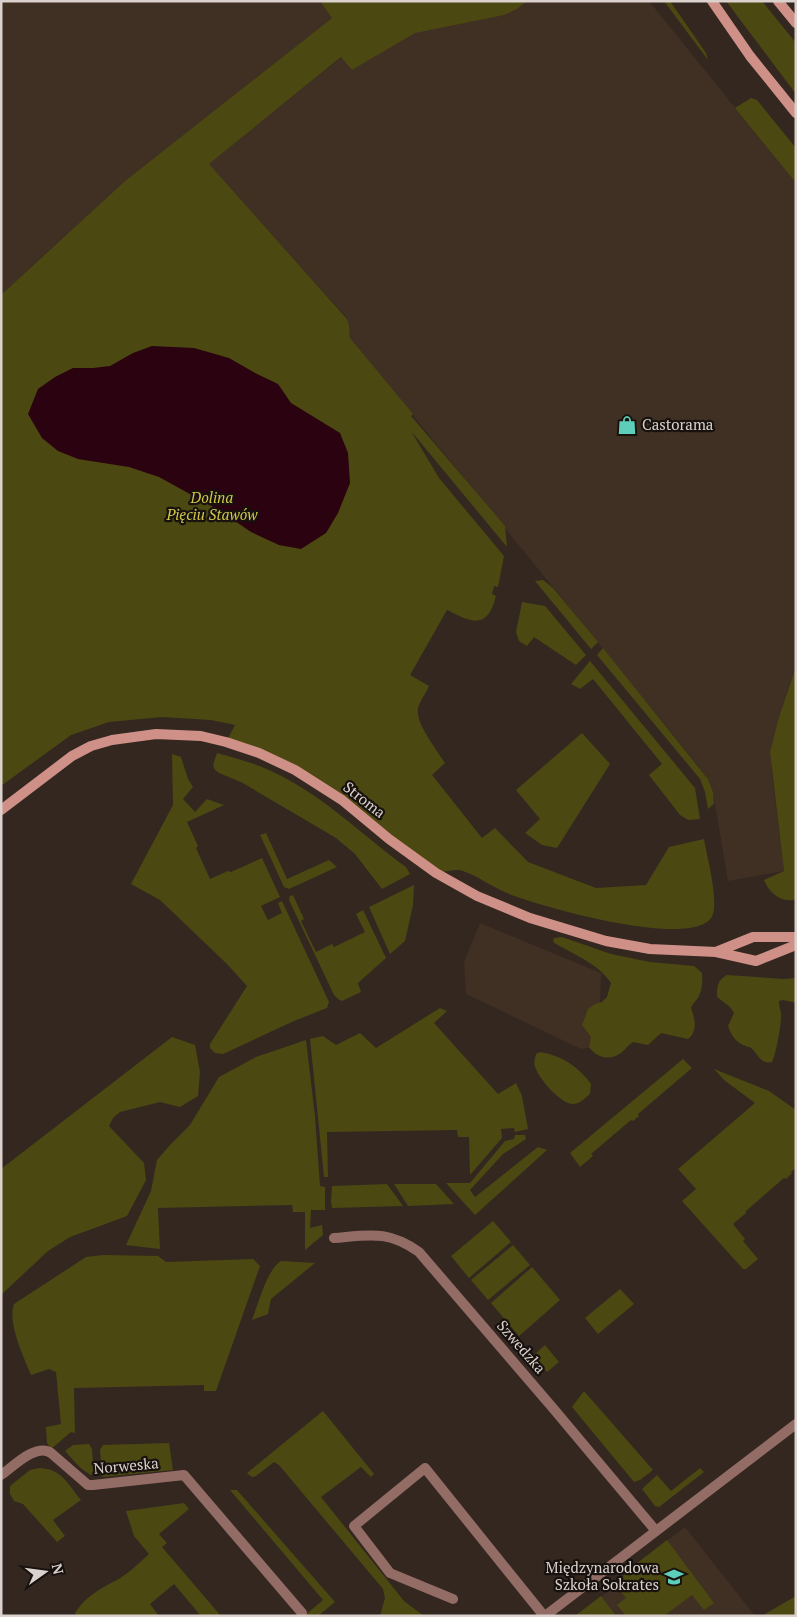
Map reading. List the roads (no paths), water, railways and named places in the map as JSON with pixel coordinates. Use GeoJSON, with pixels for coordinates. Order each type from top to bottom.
{"type":"FeatureCollection","features":[{"type":"Feature","properties":{"kind":"street"},"geometry":{"type":"LineString","coordinates":[[712,1],[750,56],[796,113]]}},
{"type":"Feature","properties":{"kind":"street"},"geometry":{"type":"LineString","coordinates":[[778,1],[796,23]]}},
{"type":"Feature","properties":{"kind":"street","name":"Stroma"},"geometry":{"type":"LineString","coordinates":[[1,810],[72,756],[91,746],[112,740],[156,734],[201,736],[259,753],[296,770],[342,800],[416,860],[459,886],[496,905],[550,925],[606,941],[650,949],[716,952],[756,961],[796,945]]}},
{"type":"Feature","properties":{"kind":"street","name":"Stroma"},"geometry":{"type":"LineString","coordinates":[[716,952],[753,937],[796,937]]}},
{"type":"Feature","properties":{"kind":"street","name":"Szwedzka"},"geometry":{"type":"LineString","coordinates":[[334,1238],[368,1235],[389,1236],[419,1252],[552,1406],[656,1531]]}},
{"type":"Feature","properties":{"kind":"street"},"geometry":{"type":"LineString","coordinates":[[453,1599],[390,1573],[354,1526],[425,1468],[544,1616],[796,1424]]}},
{"type":"Feature","properties":{"kind":"street","name":"Norweska"},"geometry":{"type":"LineString","coordinates":[[1,1475],[32,1453],[42,1449],[51,1453],[88,1485],[184,1475],[302,1613]]}},
{"type":"Feature","properties":{"kind":"place","name":"Castorama"},"geometry":{"type":"Point","coordinates":[627,425]}},
{"type":"Feature","properties":{"kind":"place","name":"Międzynarodowa Szkoła Sokrates"},"geometry":{"type":"Point","coordinates":[674,1577]}},
{"type":"Feature","properties":{"kind":"park label","name":"Dolina Pięciu Stawów"},"geometry":{"type":"Point","coordinates":[212,506]}}]}
